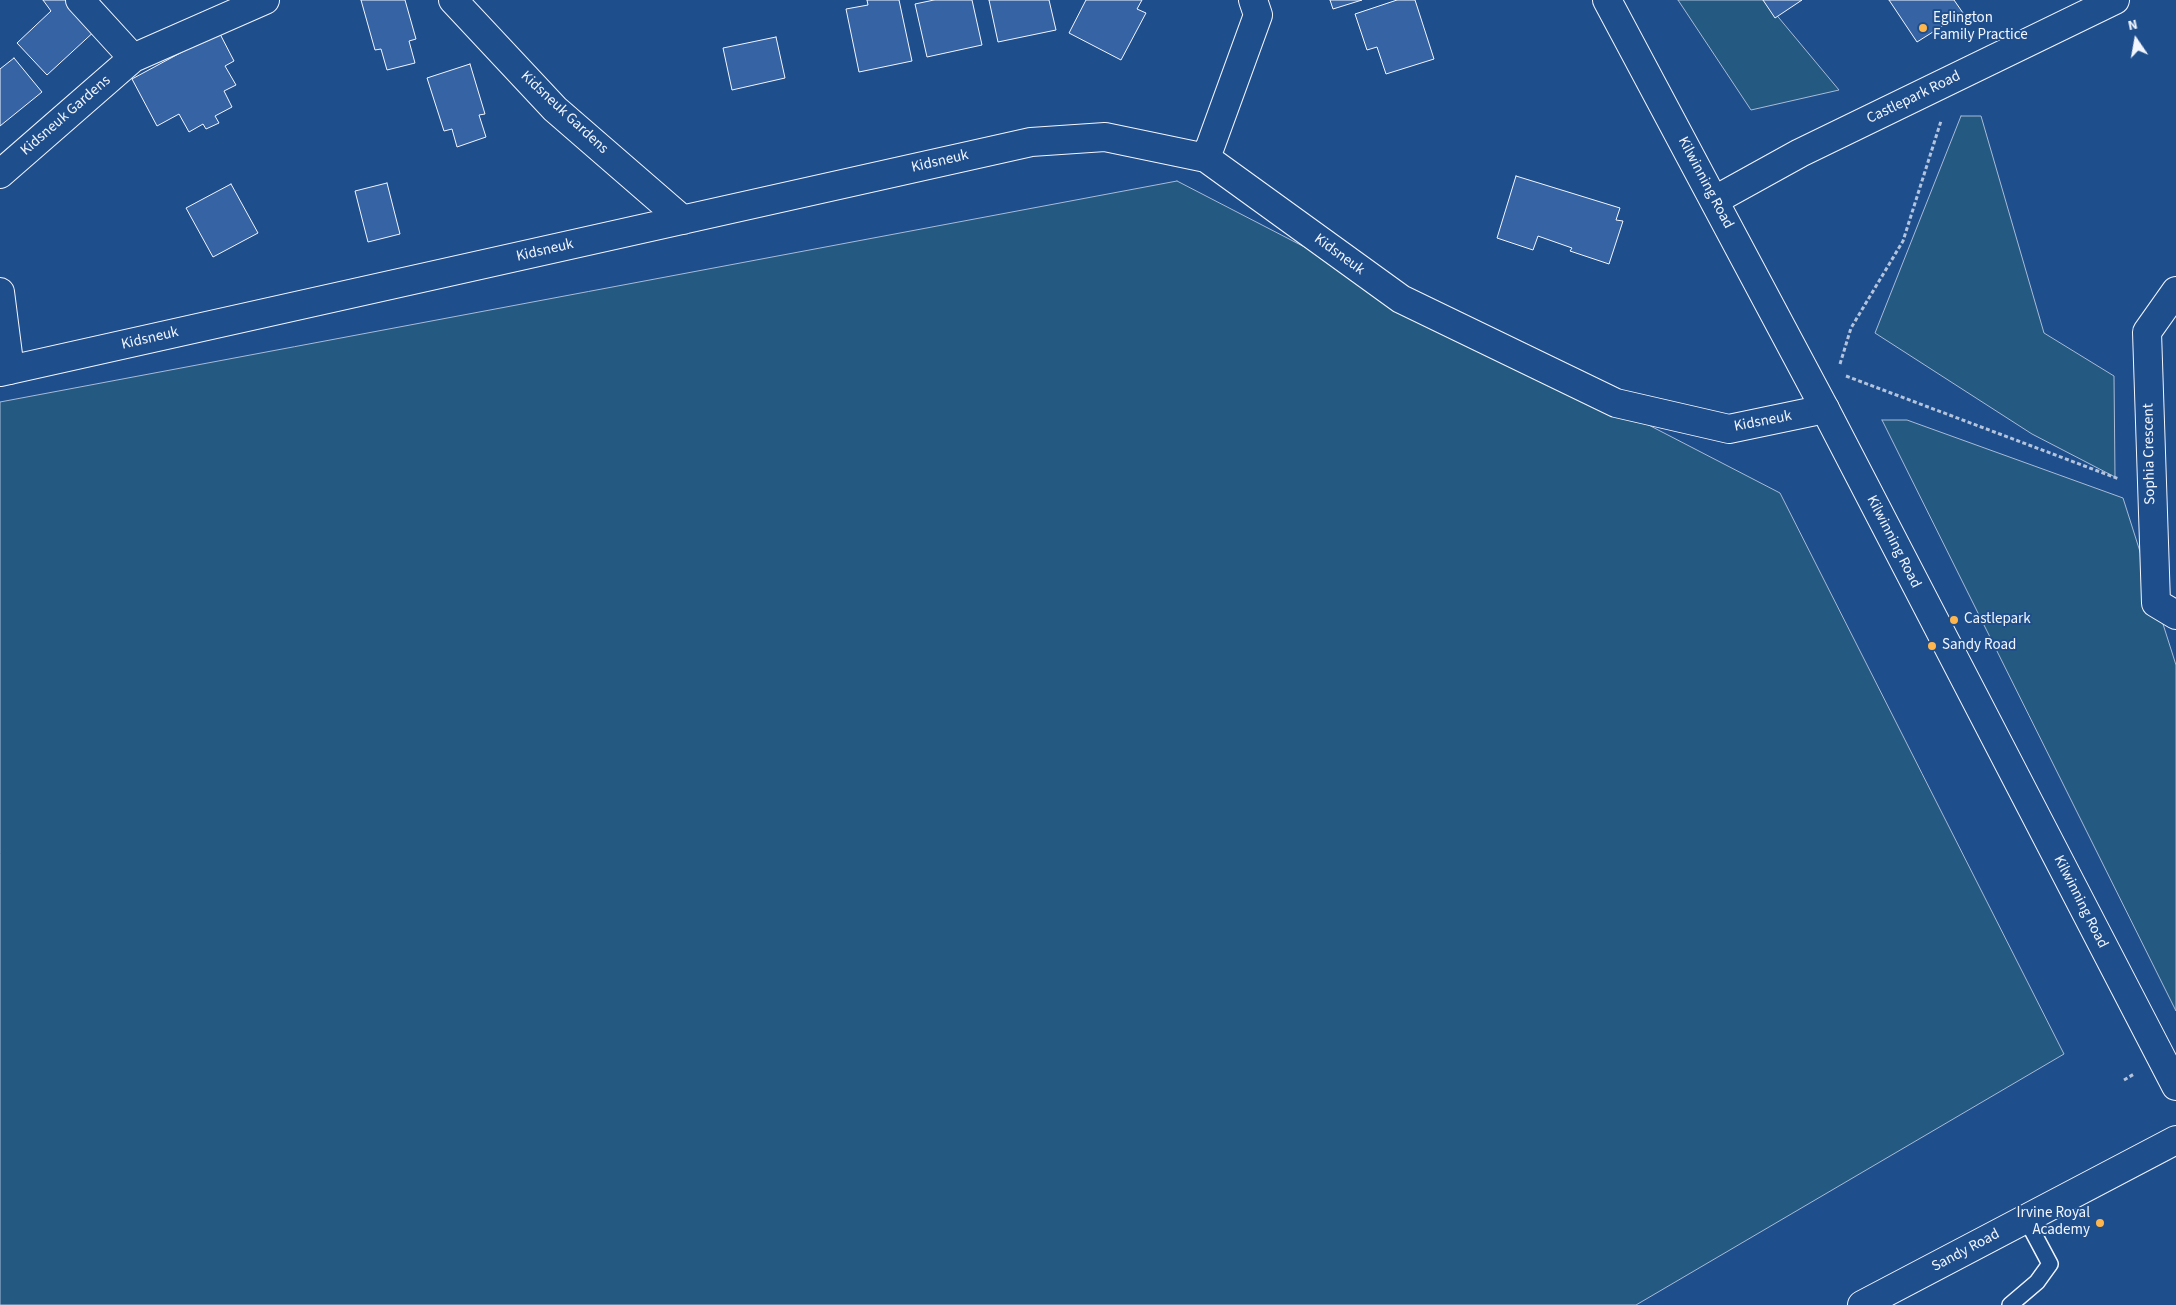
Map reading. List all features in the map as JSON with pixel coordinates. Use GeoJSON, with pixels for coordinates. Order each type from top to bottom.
{"type":"FeatureCollection","features":[{"type":"Feature","properties":{"kind":"street"},"geometry":{"type":"LineString","coordinates":[[80,0],[133,58]]}},
{"type":"Feature","properties":{"kind":"street","name":"Kidsneuk Gardens"},"geometry":{"type":"LineString","coordinates":[[0,174],[133,58],[265,0]]}},
{"type":"Feature","properties":{"kind":"street","name":"Kidsneuk Gardens"},"geometry":{"type":"LineString","coordinates":[[453,0],[556,109],[683,220]]}},
{"type":"Feature","properties":{"kind":"street"},"geometry":{"type":"LineString","coordinates":[[1206,158],[1258,15],[1253,0]]}},
{"type":"Feature","properties":{"kind":"street","name":"Kilwinning Road"},"geometry":{"type":"LineString","coordinates":[[1607,0],[1825,409],[2176,1086]]}},
{"type":"Feature","properties":{"kind":"street","name":"Castlepark Road"},"geometry":{"type":"LineString","coordinates":[[1715,200],[1800,153],[2114,0]]}},
{"type":"Feature","properties":{"kind":"street","name":"Kidsneuk"},"geometry":{"type":"LineString","coordinates":[[5,371],[1031,142],[1105,137],[1206,158],[1401,299],[1616,403],[1729,429],[1825,409]]}},
{"type":"Feature","properties":{"kind":"street","name":"Sophia Crescent"},"geometry":{"type":"LineString","coordinates":[[2176,291],[2147,332],[2156,603],[2176,615]]}},
{"type":"Feature","properties":{"kind":"street"},"geometry":{"type":"LineString","coordinates":[[0,292],[5,371]]}},
{"type":"Feature","properties":{"kind":"street","name":"Sandy Road"},"geometry":{"type":"LineString","coordinates":[[1862,1305],[2176,1140]]}},
{"type":"Feature","properties":{"kind":"lane"},"geometry":{"type":"LineString","coordinates":[[2010,1305],[2037,1282],[2050,1264],[2026,1219]]}},
{"type":"Feature","properties":{"kind":"path"},"geometry":{"type":"LineString","coordinates":[[1840,364],[1851,328],[1903,241],[1944,112]]}},
{"type":"Feature","properties":{"kind":"path"},"geometry":{"type":"LineString","coordinates":[[1846,376],[2151,490]]}},
{"type":"Feature","properties":{"kind":"shaded area"},"geometry":{"type":"Polygon","coordinates":[[[1678,0],[1764,0],[1839,90],[1751,110],[1678,0]]]}},
{"type":"Feature","properties":{"kind":"shaded area"},"geometry":{"type":"Polygon","coordinates":[[[1961,116],[1981,116],[2044,333],[2114,376],[2115,477],[2032,434],[1875,333],[1961,116]]]}},
{"type":"Feature","properties":{"kind":"shaded area"},"geometry":{"type":"Polygon","coordinates":[[[1177,181],[1780,493],[2064,1054],[1636,1305],[0,1305],[0,402],[1177,181]]]}},
{"type":"Feature","properties":{"kind":"shaded area"},"geometry":{"type":"Polygon","coordinates":[[[1882,420],[1907,420],[2123,498],[2176,665],[2176,1011],[1882,420]]]}},
{"type":"Feature","properties":{"kind":"building"},"geometry":{"type":"Polygon","coordinates":[[[43,0],[72,0],[98,28],[47,75],[17,43],[51,11],[43,0]]]}},
{"type":"Feature","properties":{"kind":"building"},"geometry":{"type":"Polygon","coordinates":[[[361,0],[405,0],[416,39],[409,41],[415,63],[387,70],[381,49],[375,50],[361,0]]]}},
{"type":"Feature","properties":{"kind":"building"},"geometry":{"type":"Polygon","coordinates":[[[867,0],[899,0],[912,61],[859,72],[846,9],[868,5],[867,0]]]}},
{"type":"Feature","properties":{"kind":"building"},"geometry":{"type":"Polygon","coordinates":[[[934,0],[972,0],[982,45],[927,57],[915,4],[934,0]]]}},
{"type":"Feature","properties":{"kind":"building"},"geometry":{"type":"Polygon","coordinates":[[[989,0],[1049,0],[1056,30],[998,42],[989,0]]]}},
{"type":"Feature","properties":{"kind":"building"},"geometry":{"type":"Polygon","coordinates":[[[1086,0],[1142,0],[1137,9],[1146,13],[1121,60],[1069,33],[1086,0]]]}},
{"type":"Feature","properties":{"kind":"building"},"geometry":{"type":"Polygon","coordinates":[[[1330,0],[1362,0],[1333,9],[1330,0]]]}},
{"type":"Feature","properties":{"kind":"building"},"geometry":{"type":"Polygon","coordinates":[[[1397,0],[1415,0],[1434,59],[1386,74],[1377,47],[1367,50],[1355,14],[1397,0]]]}},
{"type":"Feature","properties":{"kind":"building"},"geometry":{"type":"Polygon","coordinates":[[[1763,0],[1802,0],[1775,18],[1763,0]]]}},
{"type":"Feature","properties":{"kind":"building","name":"Eglington Family Practice"},"geometry":{"type":"Polygon","coordinates":[[[1889,0],[1954,0],[1963,13],[1917,42],[1889,0]]]}},
{"type":"Feature","properties":{"kind":"building"},"geometry":{"type":"Polygon","coordinates":[[[219,32],[234,61],[225,66],[236,85],[224,91],[232,107],[215,116],[219,123],[206,129],[203,124],[189,132],[179,114],[157,126],[132,79],[219,32]]]}},
{"type":"Feature","properties":{"kind":"building"},"geometry":{"type":"Polygon","coordinates":[[[776,37],[785,78],[732,90],[723,48],[776,37]]]}},
{"type":"Feature","properties":{"kind":"building"},"geometry":{"type":"Polygon","coordinates":[[[14,58],[42,92],[0,126],[0,69],[14,58]]]}},
{"type":"Feature","properties":{"kind":"building"},"geometry":{"type":"Polygon","coordinates":[[[470,64],[485,114],[479,115],[486,137],[457,147],[452,129],[444,131],[427,78],[470,64]]]}},
{"type":"Feature","properties":{"kind":"building"},"geometry":{"type":"Polygon","coordinates":[[[1516,176],[1620,208],[1616,220],[1623,221],[1609,264],[1570,251],[1572,248],[1538,236],[1533,250],[1497,238],[1516,176]]]}},
{"type":"Feature","properties":{"kind":"building"},"geometry":{"type":"Polygon","coordinates":[[[387,183],[400,234],[368,242],[355,191],[387,183]]]}},
{"type":"Feature","properties":{"kind":"building"},"geometry":{"type":"Polygon","coordinates":[[[231,184],[258,233],[213,257],[186,208],[231,184]]]}},
{"type":"Feature","properties":{"kind":"place","name":"Eglington Family Practice"},"geometry":{"type":"Point","coordinates":[1923,28]}},
{"type":"Feature","properties":{"kind":"place","name":"Castlepark"},"geometry":{"type":"Point","coordinates":[1954,620]}},
{"type":"Feature","properties":{"kind":"place","name":"Sandy Road"},"geometry":{"type":"Point","coordinates":[1932,646]}},
{"type":"Feature","properties":{"kind":"place","name":"Irvine Royal Academy"},"geometry":{"type":"Point","coordinates":[2100,1223]}}]}
